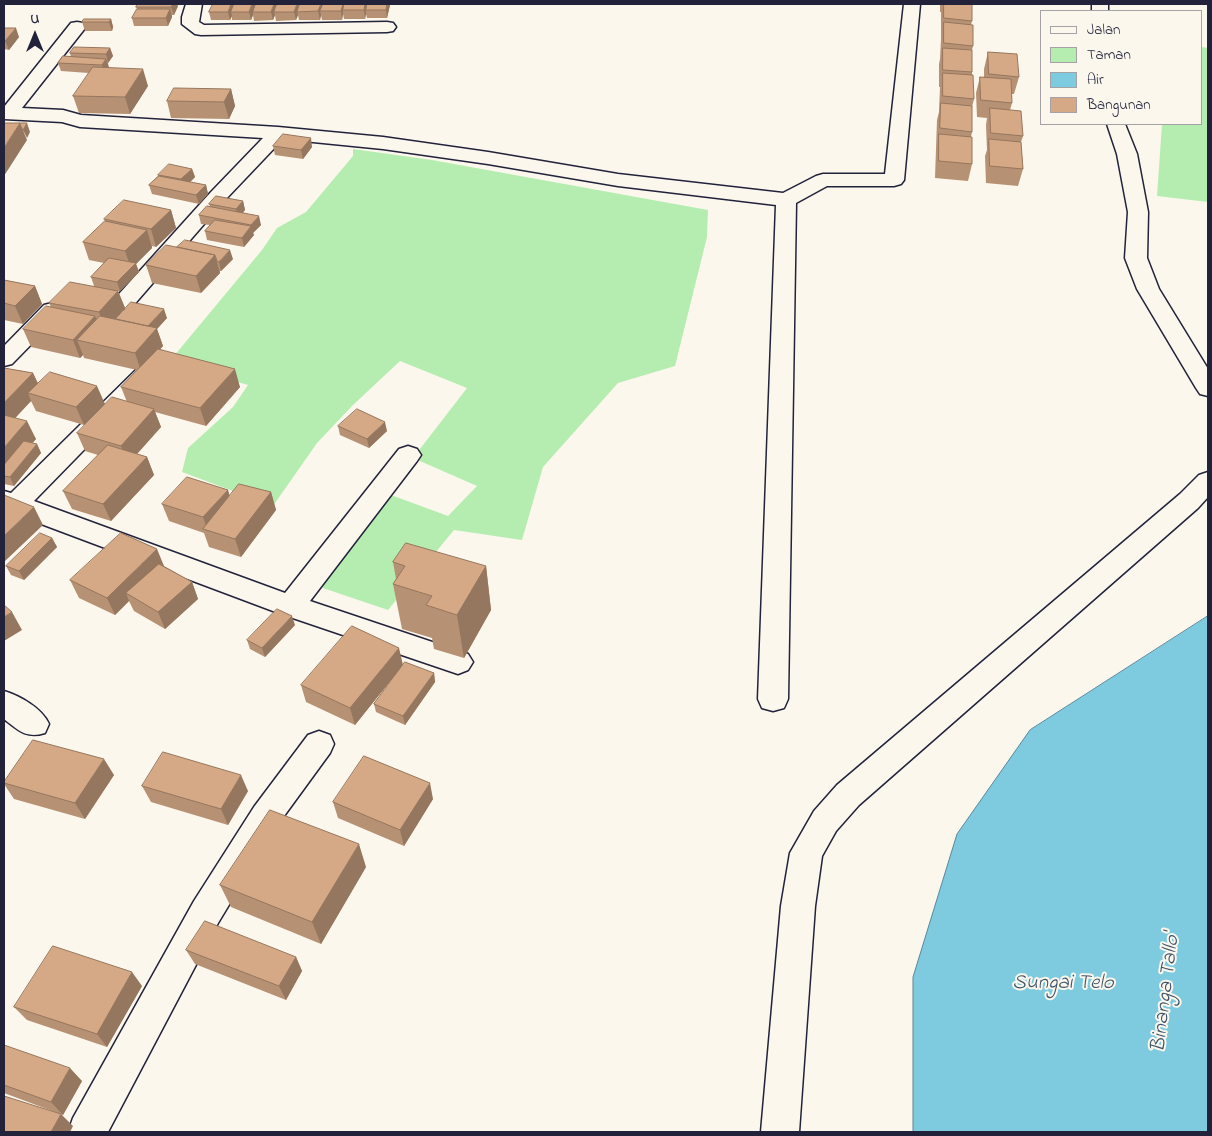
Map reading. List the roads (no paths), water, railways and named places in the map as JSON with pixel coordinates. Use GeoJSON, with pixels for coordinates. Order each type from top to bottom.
{"type":"FeatureCollection","features":[{"type":"Feature","properties":{"kind":"street"},"geometry":{"type":"LineString","coordinates":[[194,4],[190,17],[191,24],[200,30],[387,27]]}},
{"type":"Feature","properties":{"kind":"street"},"geometry":{"type":"LineString","coordinates":[[6,113],[62,116],[80,121],[278,133],[393,145],[488,158],[618,180],[786,200],[823,180],[894,180],[912,4]]}},
{"type":"Feature","properties":{"kind":"street"},"geometry":{"type":"LineString","coordinates":[[6,113],[77,27]]}},
{"type":"Feature","properties":{"kind":"street"},"geometry":{"type":"LineString","coordinates":[[1116,125],[1126,154],[1138,212],[1136,258],[1148,289],[1208,388]]}},
{"type":"Feature","properties":{"kind":"street"},"geometry":{"type":"LineString","coordinates":[[4,359],[70,293],[124,302],[218,196],[278,133]]}},
{"type":"Feature","properties":{"kind":"street"},"geometry":{"type":"LineString","coordinates":[[773,699],[786,200]]}},
{"type":"Feature","properties":{"kind":"street"},"geometry":{"type":"LineString","coordinates":[[165,354],[10,501],[95,535],[292,606],[458,662]]}},
{"type":"Feature","properties":{"kind":"street"},"geometry":{"type":"LineString","coordinates":[[292,606],[408,455]]}},
{"type":"Feature","properties":{"kind":"street"},"geometry":{"type":"LineString","coordinates":[[780,1132],[799,898],[806,853],[825,821],[848,795],[1189,501],[1208,481]]}},
{"type":"Feature","properties":{"kind":"street"},"geometry":{"type":"LineString","coordinates":[[4,703],[34,724]]}},
{"type":"Feature","properties":{"kind":"street"},"geometry":{"type":"LineString","coordinates":[[87,1132],[206,912],[265,817],[318,744]]}},
{"type":"Feature","properties":{"kind":"water","name":"Sungai Telo"},"geometry":{"type":"Polygon","coordinates":[[[1208,616],[1208,1132],[913,1132],[913,977],[957,834],[1030,730],[1208,616]]]}},
{"type":"Feature","properties":{"kind":"water label","name":"Binanga Tallo'"},"geometry":{"type":"Point","coordinates":[1167,993]}}]}
